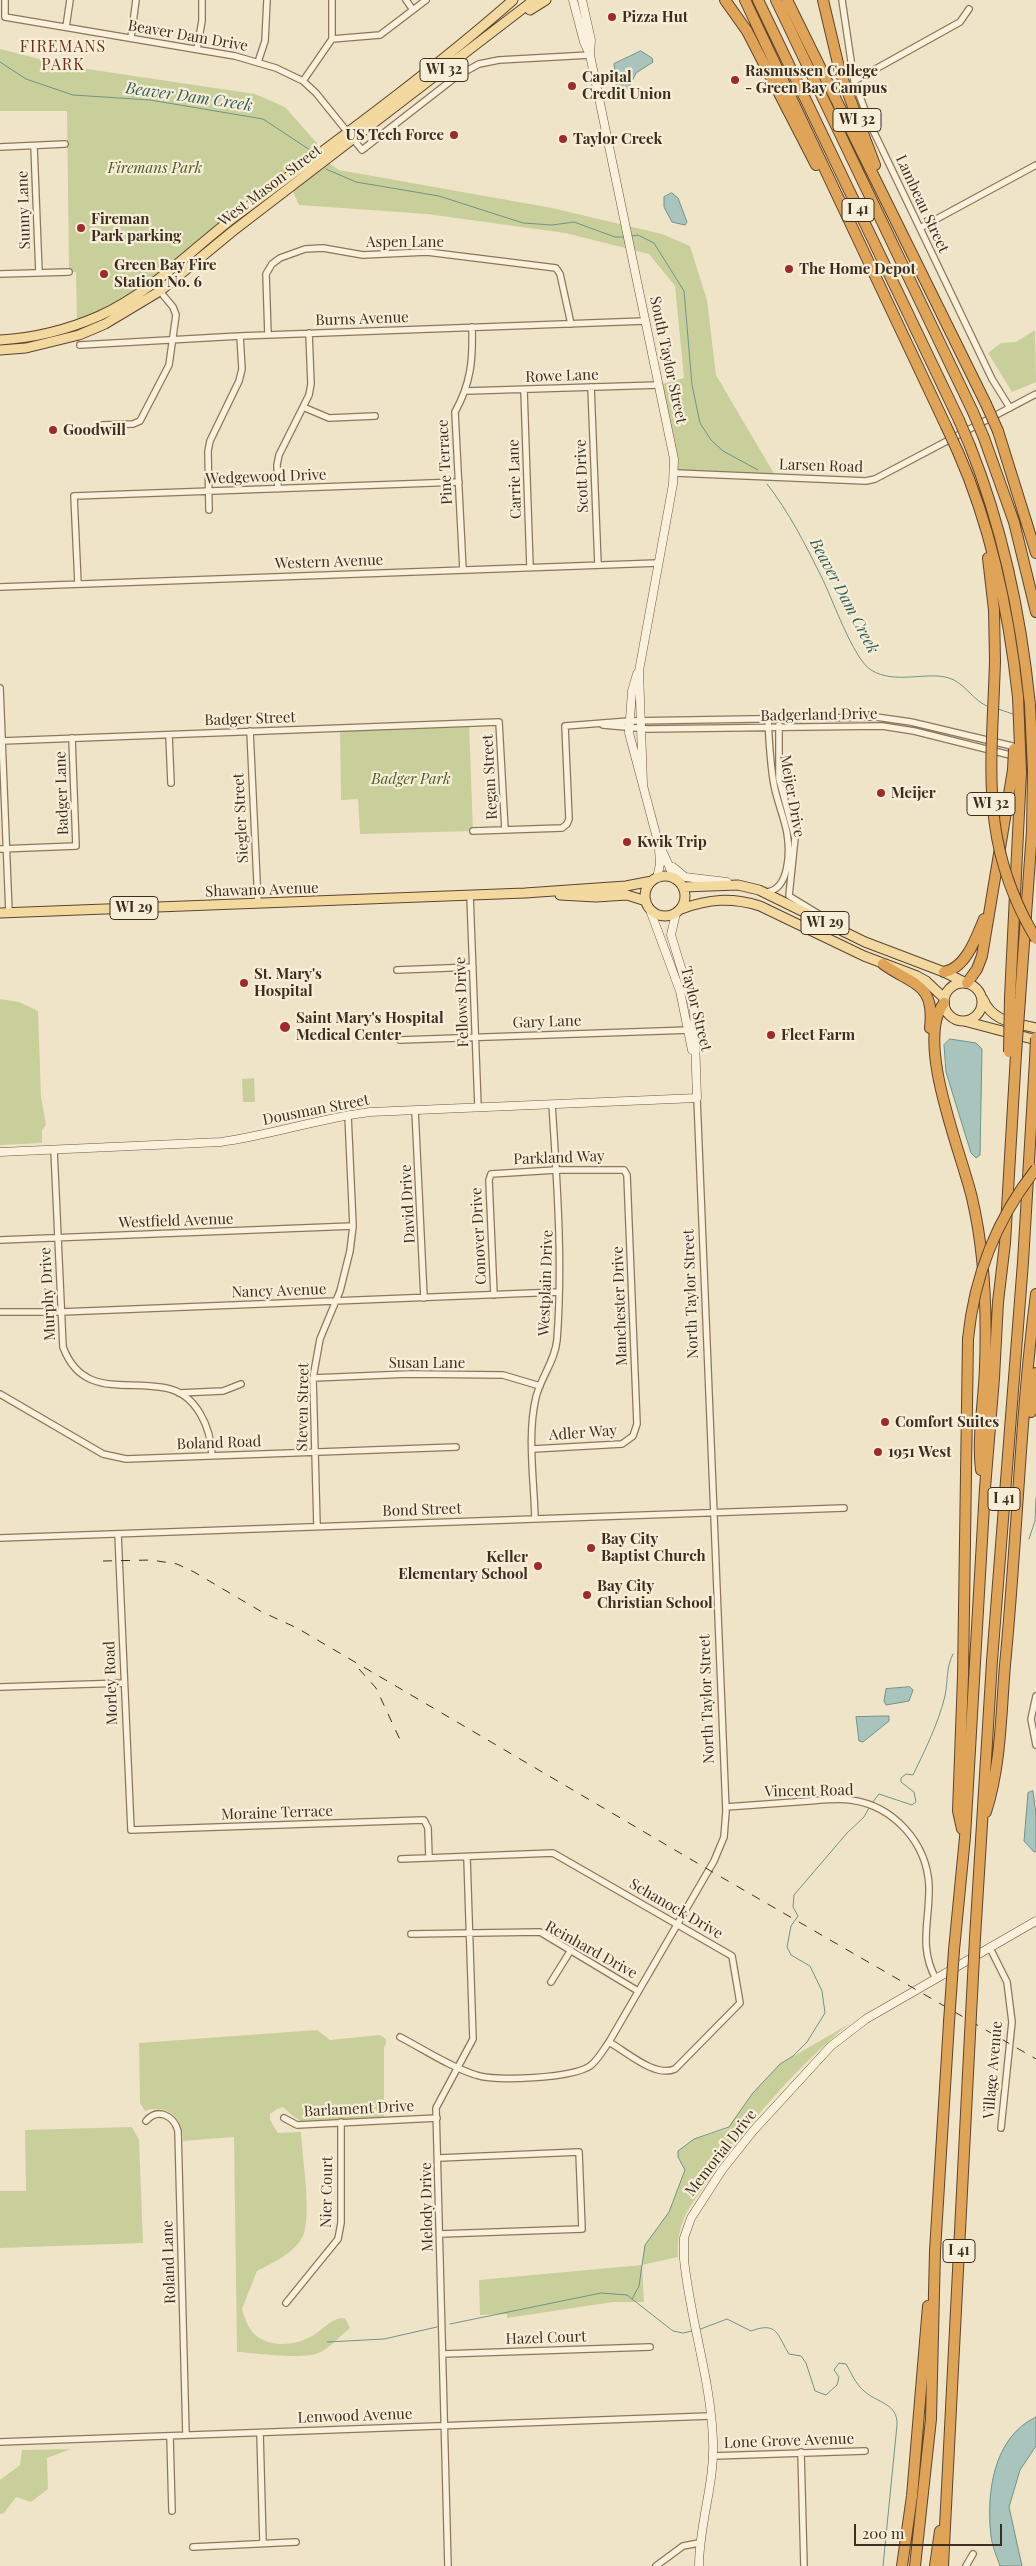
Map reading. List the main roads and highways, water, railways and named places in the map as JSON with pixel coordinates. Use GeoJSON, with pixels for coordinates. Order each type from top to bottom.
{"type":"FeatureCollection","features":[{"type":"Feature","properties":{"kind":"highway"},"geometry":{"type":"LineString","coordinates":[[725,0],[747,31],[854,239],[871,267]]}},
{"type":"Feature","properties":{"kind":"highway"},"geometry":{"type":"LineString","coordinates":[[744,0],[958,452],[986,530],[1001,588],[1013,660],[1016,696],[1015,998]]}},
{"type":"Feature","properties":{"kind":"highway","name":"I 41"},"geometry":{"type":"LineString","coordinates":[[758,0],[959,420],[988,494],[1004,549],[1019,620],[1030,705],[1035,766],[1032,831],[1015,998],[1004,1243],[985,1488],[965,1837],[949,2022],[935,2251],[931,2419],[915,2566]]}},
{"type":"Feature","properties":{"kind":"highway","name":"I 41"},"geometry":{"type":"LineString","coordinates":[[776,0],[973,412],[1014,522],[1036,612]]}},
{"type":"Feature","properties":{"kind":"highway"},"geometry":{"type":"LineString","coordinates":[[787,0],[904,235]]}},
{"type":"Feature","properties":{"kind":"highway","name":"WI 32"},"geometry":{"type":"LineString","coordinates":[[823,0],[840,72],[904,235],[986,404],[1019,480],[1036,528]]}},
{"type":"Feature","properties":{"kind":"highway"},"geometry":{"type":"LineString","coordinates":[[998,431],[1036,554]]}},
{"type":"Feature","properties":{"kind":"highway","name":"WI 32"},"geometry":{"type":"LineString","coordinates":[[986,530],[986,548],[994,610],[995,661],[990,774],[992,808],[999,850],[1009,884],[1036,939]]}},
{"type":"Feature","properties":{"kind":"highway"},"geometry":{"type":"LineString","coordinates":[[965,983],[977,969],[982,956],[1017,771]]}},
{"type":"Feature","properties":{"kind":"highway"},"geometry":{"type":"LineString","coordinates":[[944,972],[954,969],[967,954],[991,905]]}},
{"type":"Feature","properties":{"kind":"highway"},"geometry":{"type":"LineString","coordinates":[[882,964],[927,994],[931,1003],[930,1038],[935,1062],[972,1198],[982,1256],[986,1340],[981,1462],[985,1488]]}},
{"type":"Feature","properties":{"kind":"highway"},"geometry":{"type":"LineString","coordinates":[[935,1062],[938,1018],[944,1001]]}},
{"type":"Feature","properties":{"kind":"highway","name":"I 41"},"geometry":{"type":"LineString","coordinates":[[935,2566],[948,2468],[982,1824],[1036,1039]]}},
{"type":"Feature","properties":{"kind":"highway"},"geometry":{"type":"LineString","coordinates":[[1030,1142],[1036,1093]]}},
{"type":"Feature","properties":{"kind":"highway"},"geometry":{"type":"LineString","coordinates":[[965,1837],[958,1811],[963,1668],[968,1339],[976,1288],[990,1248],[1010,1206],[1036,1169]]}},
{"type":"Feature","properties":{"kind":"highway"},"geometry":{"type":"LineString","coordinates":[[982,1824],[993,1792],[997,1754],[1018,1479],[1036,1294]]}},
{"type":"Feature","properties":{"kind":"highway"},"geometry":{"type":"LineString","coordinates":[[1018,1479],[1024,1466],[1036,1373]]}},
{"type":"Feature","properties":{"kind":"highway"},"geometry":{"type":"LineString","coordinates":[[902,2565],[912,2496],[928,2307],[935,2251]]}},
{"type":"Feature","properties":{"kind":"highway"},"geometry":{"type":"LineString","coordinates":[[943,2566],[948,2468]]}},
{"type":"Feature","properties":{"kind":"main road","name":"West Mason Street"},"geometry":{"type":"LineString","coordinates":[[0,350],[26,348],[79,335],[126,312],[160,291],[444,59],[513,0]]}},
{"type":"Feature","properties":{"kind":"main road","name":"West Mason Street"},"geometry":{"type":"LineString","coordinates":[[0,340],[22,338],[74,326],[128,300],[153,283],[230,220],[512,19],[534,0]]}},
{"type":"Feature","properties":{"kind":"main road"},"geometry":{"type":"LineString","coordinates":[[512,19],[546,0]]}},
{"type":"Feature","properties":{"kind":"main road","name":"WI 29"},"geometry":{"type":"LineString","coordinates":[[654,880],[663,876],[675,879],[683,887],[738,885],[761,891],[893,954],[944,972],[965,983]]}},
{"type":"Feature","properties":{"kind":"main road"},"geometry":{"type":"LineString","coordinates":[[648,905],[646,891],[654,880]]}},
{"type":"Feature","properties":{"kind":"main road","name":"Shawano Avenue"},"geometry":{"type":"LineString","coordinates":[[5,913],[525,893],[626,886],[654,880]]}},
{"type":"Feature","properties":{"kind":"main road"},"geometry":{"type":"LineString","coordinates":[[678,911],[685,898],[683,887]]}},
{"type":"Feature","properties":{"kind":"main road","name":"Shawano Avenue"},"geometry":{"type":"LineString","coordinates":[[525,893],[596,897],[627,895],[648,905]]}},
{"type":"Feature","properties":{"kind":"main road","name":"WI 29"},"geometry":{"type":"LineString","coordinates":[[648,905],[662,916],[707,900],[742,900],[772,910],[882,964],[926,980],[944,1001]]}},
{"type":"Feature","properties":{"kind":"main road"},"geometry":{"type":"LineString","coordinates":[[1036,1028],[997,1018],[986,1008],[978,989],[965,983],[949,988],[944,1001],[948,1014],[963,1021],[1036,1039]]}},
{"type":"Feature","properties":{"kind":"main road"},"geometry":{"type":"LineString","coordinates":[[963,1021],[975,1017],[979,1012],[982,1001],[981,995]]}},
{"type":"Feature","properties":{"kind":"water"},"geometry":{"type":"Polygon","coordinates":[[[641,51],[652,58],[653,62],[636,73],[627,91],[621,95],[617,91],[614,64],[641,51]]]}},
{"type":"Feature","properties":{"kind":"water"},"geometry":{"type":"Polygon","coordinates":[[[672,193],[678,198],[687,222],[685,225],[672,222],[664,207],[664,197],[672,193]]]}},
{"type":"Feature","properties":{"kind":"water"},"geometry":{"type":"Polygon","coordinates":[[[950,1039],[976,1043],[982,1049],[980,1155],[976,1158],[971,1153],[946,1072],[944,1045],[950,1039]]]}},
{"type":"Feature","properties":{"kind":"water"},"geometry":{"type":"Polygon","coordinates":[[[910,1687],[913,1690],[909,1701],[886,1705],[884,1701],[886,1689],[910,1687]]]}},
{"type":"Feature","properties":{"kind":"water"},"geometry":{"type":"Polygon","coordinates":[[[889,1716],[889,1721],[863,1742],[859,1741],[856,1717],[889,1716]]]}},
{"type":"Feature","properties":{"kind":"water"},"geometry":{"type":"Polygon","coordinates":[[[1033,1791],[1036,1815],[1036,1851],[1034,1852],[1024,1841],[1028,1793],[1033,1791]]]}},
{"type":"Feature","properties":{"kind":"water"},"geometry":{"type":"Polygon","coordinates":[[[1036,2417],[1036,2446],[1020,2470],[1009,2507],[1022,2566],[1000,2566],[993,2548],[990,2520],[990,2502],[996,2468],[1010,2438],[1022,2426],[1036,2417]]]}},
{"type":"Feature","properties":{"kind":"waterway","name":"Beaver Dam Creek"},"geometry":{"type":"LineString","coordinates":[[0,62],[26,79],[73,95],[150,100],[263,119],[313,152]]}},
{"type":"Feature","properties":{"kind":"waterway","name":"Beaver Dam Creek"},"geometry":{"type":"LineString","coordinates":[[326,169],[356,182],[439,196],[523,223],[552,225],[574,222],[615,237],[624,237]]}},
{"type":"Feature","properties":{"kind":"waterway","name":"Beaver Dam Creek"},"geometry":{"type":"LineString","coordinates":[[631,236],[638,235],[654,243],[684,291],[692,385],[700,423],[711,440],[723,451],[758,470]]}},
{"type":"Feature","properties":{"kind":"waterway","name":"Beaver Dam Creek"},"geometry":{"type":"LineString","coordinates":[[767,484],[790,517],[803,540],[826,586],[843,627],[864,664],[871,670],[890,677],[940,676],[955,680],[978,701],[989,707]]}},
{"type":"Feature","properties":{"kind":"waterway","name":"Beaver Dam Creek"},"geometry":{"type":"LineString","coordinates":[[998,709],[1013,714]]}},
{"type":"Feature","properties":{"kind":"waterway","name":"Beaver Dam Creek"},"geometry":{"type":"LineString","coordinates":[[1029,1539],[1035,1521],[1036,1498]]}},
{"type":"Feature","properties":{"kind":"waterway","name":"Beaver Dam Creek"},"geometry":{"type":"LineString","coordinates":[[872,1803],[879,1794],[912,1805],[916,1802],[914,1792],[901,1782],[901,1778],[906,1774],[913,1775],[931,1736],[945,1696],[948,1669],[953,1654]]}},
{"type":"Feature","properties":{"kind":"waterway","name":"Beaver Dam Creek"},"geometry":{"type":"LineString","coordinates":[[632,2299],[639,2286],[645,2245],[669,2212],[685,2170],[678,2157],[678,2151],[694,2139],[729,2127],[752,2094],[780,2064],[793,2056],[807,2042],[825,2013],[822,1991],[810,1966],[791,1955],[787,1947],[791,1926],[798,1916],[793,1907],[794,1895],[847,1833],[864,1817],[869,1808]]}},
{"type":"Feature","properties":{"kind":"waterway"},"geometry":{"type":"LineString","coordinates":[[450,2324],[601,2293],[627,2295],[673,2331],[683,2333],[692,2331]]}},
{"type":"Feature","properties":{"kind":"waterway","name":"Beaver Dam Creek"},"geometry":{"type":"LineString","coordinates":[[698,2330],[727,2319],[751,2331],[760,2328],[772,2329],[779,2336],[789,2354],[801,2356],[806,2363],[815,2391],[826,2395],[837,2385],[839,2377],[834,2370],[839,2363],[846,2364],[861,2388],[869,2395],[886,2404],[894,2412],[897,2425],[883,2566]]}},
{"type":"Feature","properties":{"kind":"waterway"},"geometry":{"type":"LineString","coordinates":[[327,2342],[384,2339],[437,2327]]}},
{"type":"Feature","properties":{"kind":"railway"},"geometry":{"type":"LineString","coordinates":[[103,1561],[151,1560],[177,1564],[194,1572],[262,1612],[297,1628],[1036,2059]]}},
{"type":"Feature","properties":{"kind":"railway"},"geometry":{"type":"LineString","coordinates":[[359,1669],[376,1688],[402,1744]]}},
{"type":"Feature","properties":{"kind":"place","name":"Pizza Hut"},"geometry":{"type":"Point","coordinates":[612,17]}},
{"type":"Feature","properties":{"kind":"place","name":"Rasmussen College - Green Bay Campus"},"geometry":{"type":"Point","coordinates":[735,80]}},
{"type":"Feature","properties":{"kind":"place","name":"Capital Credit Union"},"geometry":{"type":"Point","coordinates":[572,86]}},
{"type":"Feature","properties":{"kind":"place","name":"US Tech Force"},"geometry":{"type":"Point","coordinates":[454,135]}},
{"type":"Feature","properties":{"kind":"place","name":"Taylor Creek"},"geometry":{"type":"Point","coordinates":[563,139]}},
{"type":"Feature","properties":{"kind":"place","name":"Fireman Park parking"},"geometry":{"type":"Point","coordinates":[81,228]}},
{"type":"Feature","properties":{"kind":"place","name":"The Home Depot"},"geometry":{"type":"Point","coordinates":[789,269]}},
{"type":"Feature","properties":{"kind":"place","name":"Green Bay Fire Station No. 6"},"geometry":{"type":"Point","coordinates":[104,274]}},
{"type":"Feature","properties":{"kind":"place","name":"Goodwill"},"geometry":{"type":"Point","coordinates":[53,430]}},
{"type":"Feature","properties":{"kind":"place","name":"Meijer"},"geometry":{"type":"Point","coordinates":[881,793]}},
{"type":"Feature","properties":{"kind":"place","name":"Kwik Trip"},"geometry":{"type":"Point","coordinates":[627,842]}},
{"type":"Feature","properties":{"kind":"place","name":"St. Mary's Hospital"},"geometry":{"type":"Point","coordinates":[244,983]}},
{"type":"Feature","properties":{"kind":"place","name":"Saint Mary's Hospital Medical Center"},"geometry":{"type":"Point","coordinates":[285,1027]}},
{"type":"Feature","properties":{"kind":"place","name":"Fleet Farm"},"geometry":{"type":"Point","coordinates":[771,1035]}},
{"type":"Feature","properties":{"kind":"place","name":"Comfort Suites"},"geometry":{"type":"Point","coordinates":[885,1422]}},
{"type":"Feature","properties":{"kind":"place","name":"1951 West"},"geometry":{"type":"Point","coordinates":[878,1452]}},
{"type":"Feature","properties":{"kind":"place","name":"Bay City Baptist Church"},"geometry":{"type":"Point","coordinates":[591,1548]}},
{"type":"Feature","properties":{"kind":"place","name":"Keller Elementary School"},"geometry":{"type":"Point","coordinates":[538,1566]}},
{"type":"Feature","properties":{"kind":"place","name":"Bay City Christian School"},"geometry":{"type":"Point","coordinates":[587,1595]}},
{"type":"Feature","properties":{"kind":"district","name":"FIREMANS PARK"},"geometry":{"type":"Point","coordinates":[63,56]}},
{"type":"Feature","properties":{"kind":"park label","name":"Firemans Park"},"geometry":{"type":"Point","coordinates":[155,168]}},
{"type":"Feature","properties":{"kind":"park label","name":"Badger Park"},"geometry":{"type":"Point","coordinates":[411,779]}}]}
